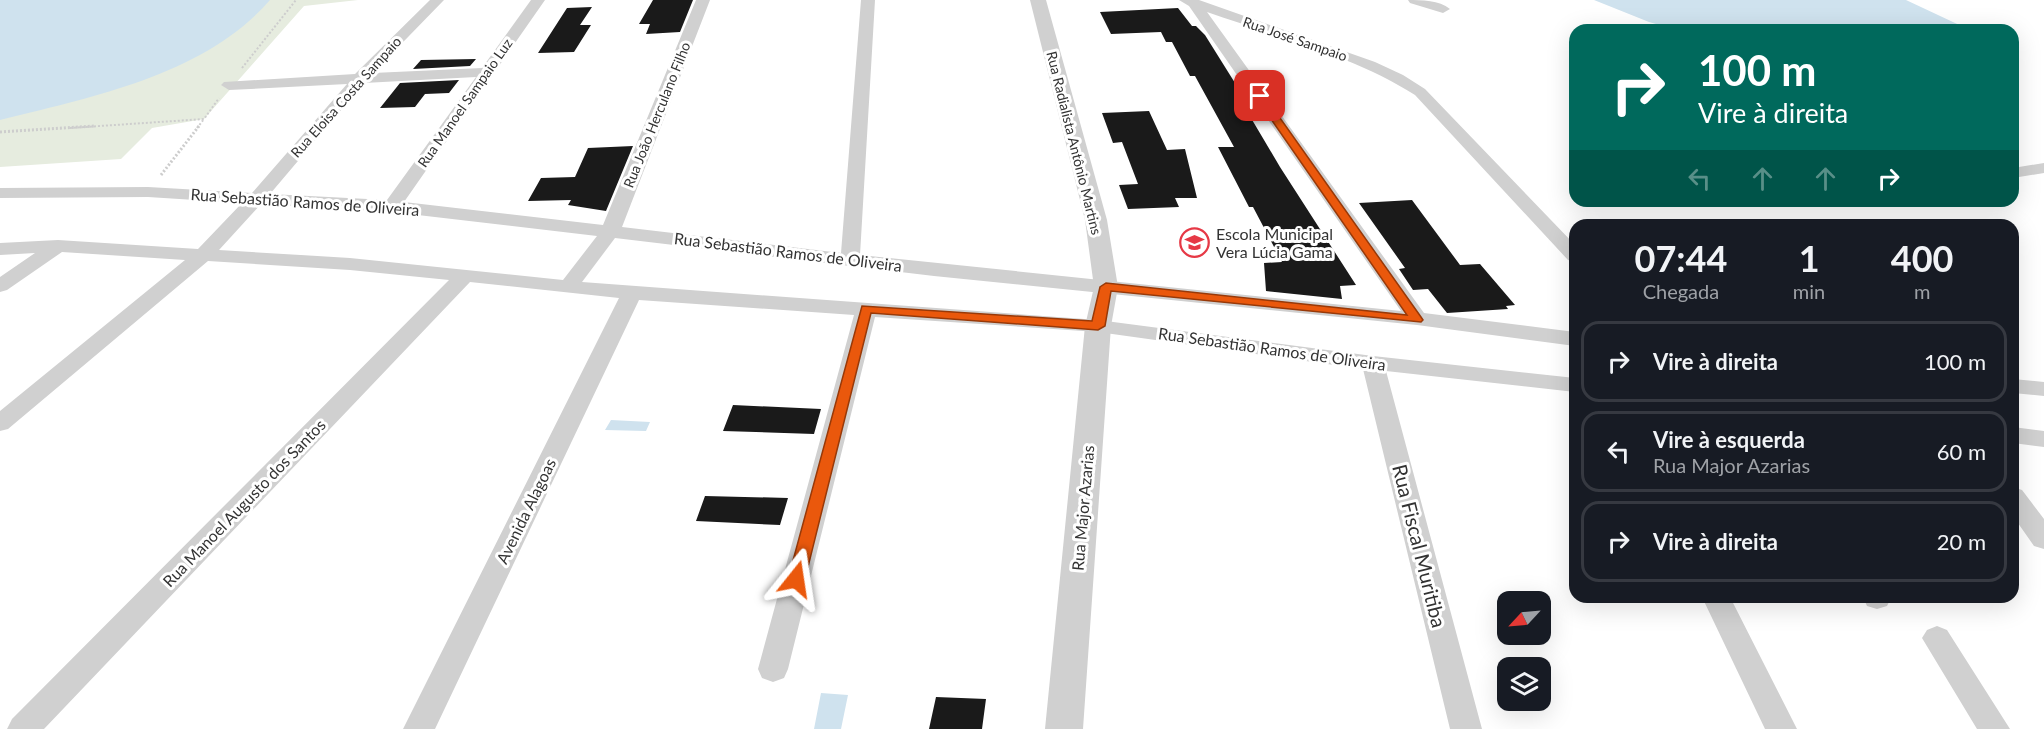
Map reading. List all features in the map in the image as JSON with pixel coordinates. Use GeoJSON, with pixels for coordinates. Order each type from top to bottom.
{"type":"FeatureCollection","features":[{"type":"Feature","properties":{"kind":"street","name":"Rua Eloisa Costa Sampaio"},"geometry":{"type":"LineString","coordinates":[[0,423],[203,255],[257,198],[360,78],[437,0]]}},
{"type":"Feature","properties":{"kind":"street","name":"Rua Manoel Sampaio Luz"},"geometry":{"type":"LineString","coordinates":[[392,206],[538,0]]}},
{"type":"Feature","properties":{"kind":"street","name":"Rua João Herculano Filho"},"geometry":{"type":"LineString","coordinates":[[568,287],[611,230],[704,0]]}},
{"type":"Feature","properties":{"kind":"street"},"geometry":{"type":"LineString","coordinates":[[850,260],[868,0]]}},
{"type":"Feature","properties":{"kind":"street","name":"Rua Radialista Antônio Martins"},"geometry":{"type":"LineString","coordinates":[[1038,0],[1096,220],[1106,287]]}},
{"type":"Feature","properties":{"kind":"street"},"geometry":{"type":"LineString","coordinates":[[1415,0],[1443,9]]}},
{"type":"Feature","properties":{"kind":"street"},"geometry":{"type":"LineString","coordinates":[[1190,2],[1417,320]]}},
{"type":"Feature","properties":{"kind":"street","name":"Rua José Sampaio"},"geometry":{"type":"LineString","coordinates":[[1190,2],[1370,65],[1398,78],[1420,92],[1569,250]]}},
{"type":"Feature","properties":{"kind":"street"},"geometry":{"type":"LineString","coordinates":[[229,85],[486,72]]}},
{"type":"Feature","properties":{"kind":"street"},"geometry":{"type":"LineString","coordinates":[[2019,172],[2044,168]]}},
{"type":"Feature","properties":{"kind":"street","name":"Rua Sebastião Ramos de Oliveira"},"geometry":{"type":"LineString","coordinates":[[0,193],[148,192],[392,206],[611,230],[850,260],[1569,338]]}},
{"type":"Feature","properties":{"kind":"street"},"geometry":{"type":"LineString","coordinates":[[0,286],[58,246]]}},
{"type":"Feature","properties":{"kind":"street","name":"Rua Sebastião Ramos de Oliveira"},"geometry":{"type":"LineString","coordinates":[[0,249],[58,246],[350,264],[632,293],[1098,326],[1373,363],[1569,384]]}},
{"type":"Feature","properties":{"kind":"street","name":"Rua Manoel Augusto dos Santos"},"geometry":{"type":"LineString","coordinates":[[24,729],[464,277]]}},
{"type":"Feature","properties":{"kind":"street","name":"Rua Major Azarias"},"geometry":{"type":"LineString","coordinates":[[1064,729],[1098,326],[1106,287]]}},
{"type":"Feature","properties":{"kind":"street","name":"Avenida Alagoas"},"geometry":{"type":"LineString","coordinates":[[419,729],[632,293]]}},
{"type":"Feature","properties":{"kind":"street"},"geometry":{"type":"LineString","coordinates":[[773,669],[866,309]]}},
{"type":"Feature","properties":{"kind":"street","name":"Rua Fiscal Muritiba"},"geometry":{"type":"LineString","coordinates":[[1373,363],[1466,729]]}},
{"type":"Feature","properties":{"kind":"street"},"geometry":{"type":"LineString","coordinates":[[2019,387],[2044,389]]}},
{"type":"Feature","properties":{"kind":"street"},"geometry":{"type":"LineString","coordinates":[[2019,436],[2044,439]]}},
{"type":"Feature","properties":{"kind":"street"},"geometry":{"type":"LineString","coordinates":[[2019,504],[2044,539]]}},
{"type":"Feature","properties":{"kind":"street"},"geometry":{"type":"LineString","coordinates":[[1719,603],[1781,729]]}},
{"type":"Feature","properties":{"kind":"street"},"geometry":{"type":"LineString","coordinates":[[1937,638],[1994,729]]}},
{"type":"Feature","properties":{"kind":"path"},"geometry":{"type":"LineString","coordinates":[[148,192],[296,0]]}},
{"type":"Feature","properties":{"kind":"path"},"geometry":{"type":"LineString","coordinates":[[0,132],[204,119]]}},
{"type":"Feature","properties":{"kind":"shaded area"},"geometry":{"type":"Polygon","coordinates":[[[0,0],[358,0],[304,6],[204,119],[152,128],[121,159],[0,167],[0,0]]]}},
{"type":"Feature","properties":{"kind":"water"},"geometry":{"type":"Polygon","coordinates":[[[0,0],[270,0],[243,26],[213,47],[180,65],[108,92],[0,120],[0,0]]]}},
{"type":"Feature","properties":{"kind":"water"},"geometry":{"type":"Polygon","coordinates":[[[1594,0],[1906,0],[1957,24],[1656,24],[1594,0]]]}},
{"type":"Feature","properties":{"kind":"water"},"geometry":{"type":"Polygon","coordinates":[[[611,420],[650,422],[646,431],[605,430],[611,420]]]}},
{"type":"Feature","properties":{"kind":"water"},"geometry":{"type":"Polygon","coordinates":[[[821,693],[848,695],[841,729],[814,729],[821,693]]]}},
{"type":"Feature","properties":{"kind":"building"},"geometry":{"type":"Polygon","coordinates":[[[653,0],[693,0],[680,32],[646,34],[650,24],[639,24],[653,0]]]}},
{"type":"Feature","properties":{"kind":"building"},"geometry":{"type":"Polygon","coordinates":[[[592,7],[580,25],[591,25],[574,52],[538,53],[567,8],[592,7]]]}},
{"type":"Feature","properties":{"kind":"building"},"geometry":{"type":"Polygon","coordinates":[[[1178,8],[1192,26],[1196,26],[1205,35],[1240,91],[1235,91],[1280,167],[1356,285],[1340,286],[1342,299],[1266,291],[1264,263],[1282,262],[1253,207],[1249,207],[1218,147],[1234,147],[1195,76],[1190,76],[1172,42],[1166,42],[1161,32],[1111,34],[1100,12],[1178,8]]]}},
{"type":"Feature","properties":{"kind":"building"},"geometry":{"type":"Polygon","coordinates":[[[476,59],[470,66],[413,69],[421,60],[476,59]]]}},
{"type":"Feature","properties":{"kind":"building"},"geometry":{"type":"Polygon","coordinates":[[[459,80],[449,93],[425,94],[415,107],[380,108],[400,83],[459,80]]]}},
{"type":"Feature","properties":{"kind":"building"},"geometry":{"type":"Polygon","coordinates":[[[1149,111],[1167,150],[1185,149],[1197,198],[1175,198],[1179,207],[1128,209],[1119,185],[1138,184],[1122,142],[1113,143],[1102,113],[1149,111]]]}},
{"type":"Feature","properties":{"kind":"building"},"geometry":{"type":"Polygon","coordinates":[[[633,146],[606,211],[568,205],[571,200],[528,201],[541,178],[575,177],[588,148],[633,146]]]}},
{"type":"Feature","properties":{"kind":"building"},"geometry":{"type":"Polygon","coordinates":[[[1412,200],[1460,265],[1480,264],[1515,305],[1506,306],[1508,309],[1447,313],[1428,289],[1413,290],[1399,269],[1405,268],[1359,203],[1412,200]]]}},
{"type":"Feature","properties":{"kind":"building"},"geometry":{"type":"Polygon","coordinates":[[[733,405],[821,409],[814,434],[723,431],[733,405]]]}},
{"type":"Feature","properties":{"kind":"building"},"geometry":{"type":"Polygon","coordinates":[[[705,496],[788,498],[780,525],[696,521],[705,496]]]}},
{"type":"Feature","properties":{"kind":"building"},"geometry":{"type":"Polygon","coordinates":[[[936,697],[986,699],[982,729],[929,729],[936,697]]]}},
{"type":"Feature","properties":{"kind":"place","name":"Escola Municipal Vera Lúcia Gama"},"geometry":{"type":"Point","coordinates":[1195,243]}},
{"type":"Feature","properties":{"kind":"route"},"geometry":{"type":"LineString","coordinates":[[796,579],[866,309],[1098,326],[1106,287],[1417,320],[1260,96]]}}]}
